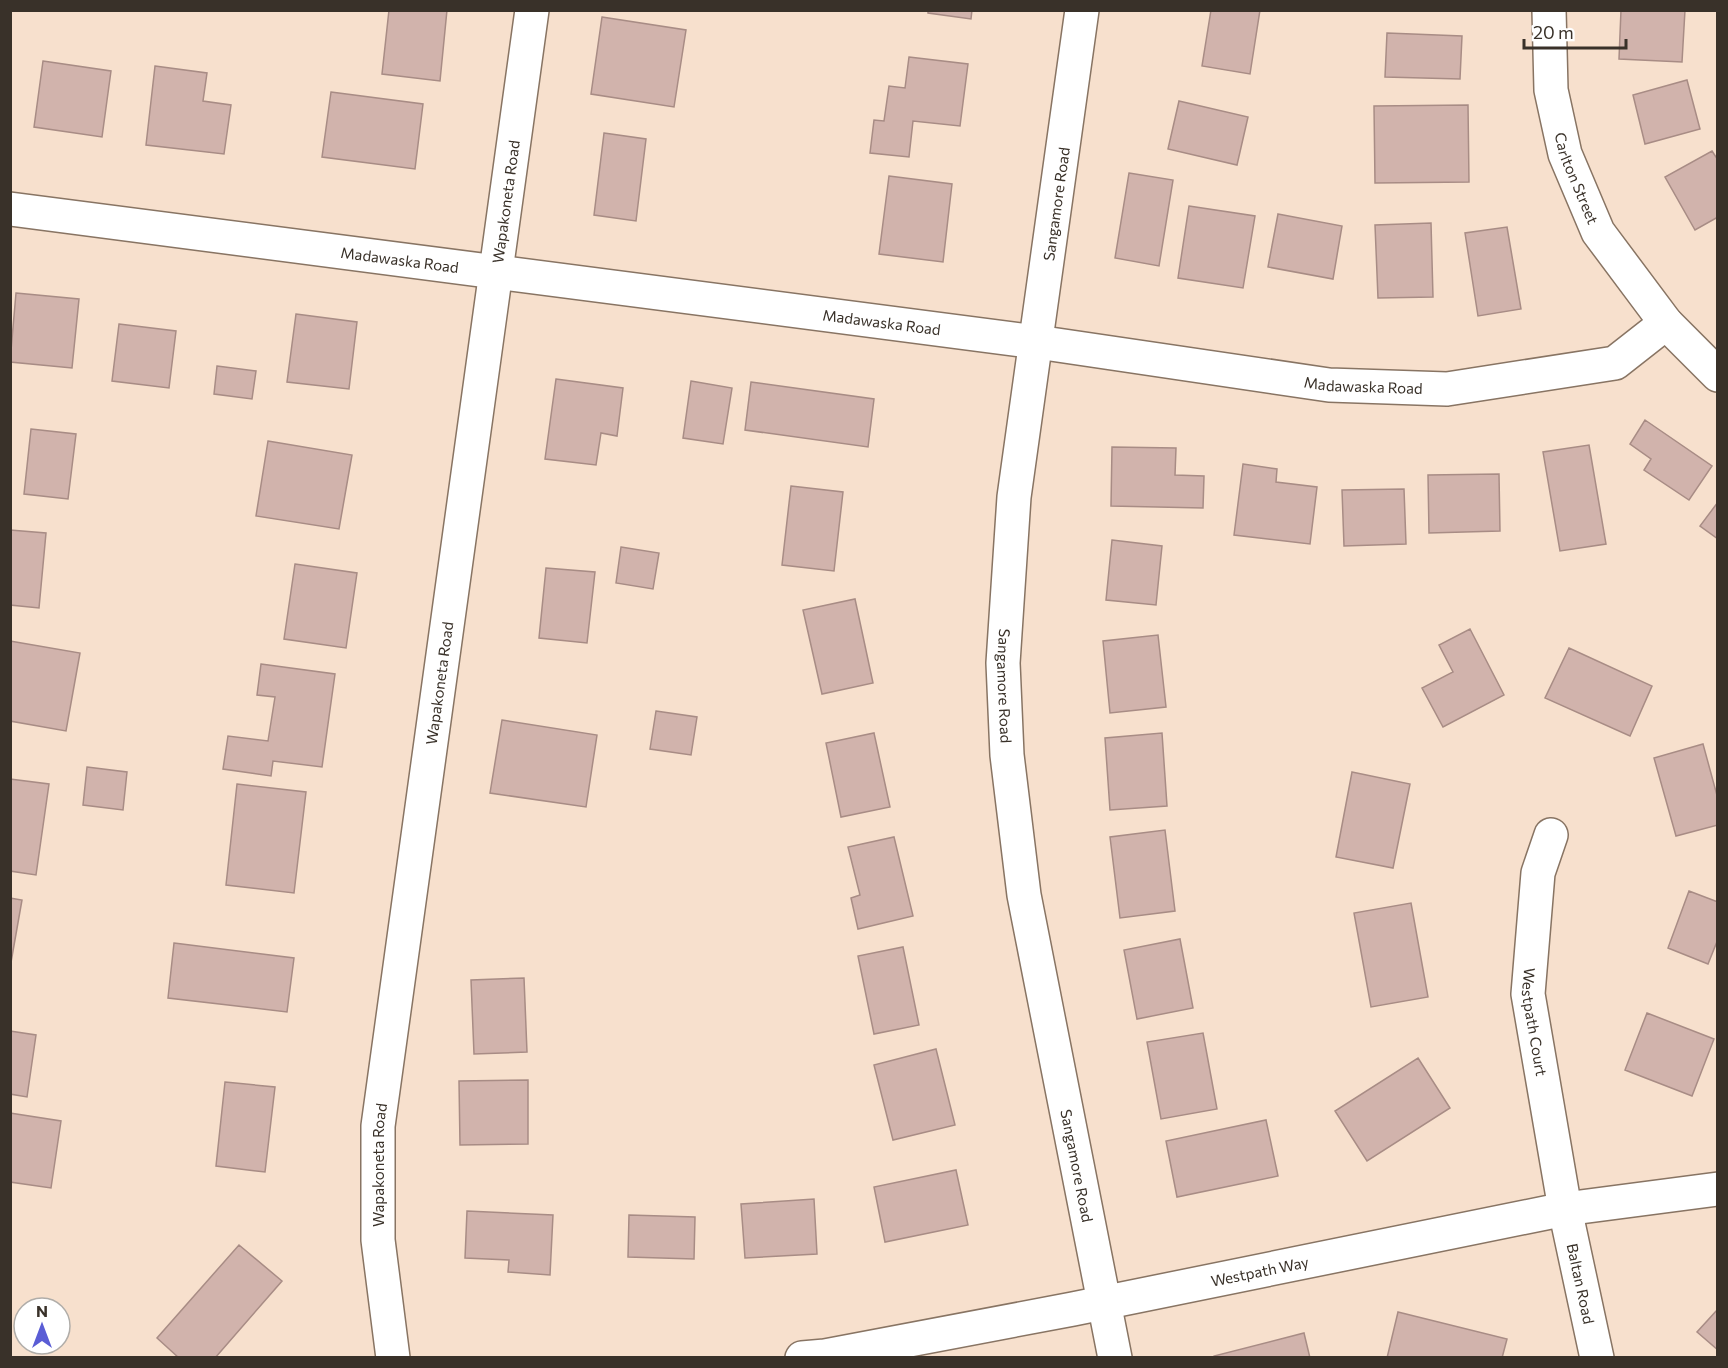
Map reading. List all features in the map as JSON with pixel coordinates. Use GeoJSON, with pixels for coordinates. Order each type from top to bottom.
{"type":"FeatureCollection","features":[{"type":"Feature","properties":{"kind":"street","name":"Wapakoneta Road"},"geometry":{"type":"LineString","coordinates":[[393,1358],[378,1240],[378,1126],[532,10]]}},
{"type":"Feature","properties":{"kind":"street","name":"Sangamore Road"},"geometry":{"type":"LineString","coordinates":[[1082,10],[1014,497],[1003,663],[1006,756],[1024,896],[1115,1358]]}},
{"type":"Feature","properties":{"kind":"street","name":"Carlton Street"},"geometry":{"type":"LineString","coordinates":[[1549,10],[1551,90],[1565,154],[1598,232],[1666,323]]}},
{"type":"Feature","properties":{"kind":"street","name":"Madawaska Road"},"geometry":{"type":"LineString","coordinates":[[10,209],[1037,342],[1329,385],[1447,389],[1615,363],[1666,323]]}},
{"type":"Feature","properties":{"kind":"street"},"geometry":{"type":"LineString","coordinates":[[1666,323],[1718,375]]}},
{"type":"Feature","properties":{"kind":"street","name":"Westpath Court"},"geometry":{"type":"LineString","coordinates":[[1551,835],[1538,873],[1528,994],[1565,1209]]}},
{"type":"Feature","properties":{"kind":"street","name":"Westpath Way"},"geometry":{"type":"LineString","coordinates":[[802,1358],[837,1354],[1104,1302],[1565,1209],[1718,1189]]}},
{"type":"Feature","properties":{"kind":"street","name":"Baltan Road"},"geometry":{"type":"LineString","coordinates":[[1565,1209],[1597,1358]]}},
{"type":"Feature","properties":{"kind":"building"},"geometry":{"type":"Polygon","coordinates":[[[389,10],[447,10],[440,81],[382,74],[389,10]]]}},
{"type":"Feature","properties":{"kind":"building"},"geometry":{"type":"Polygon","coordinates":[[[928,10],[972,10],[971,19],[928,13],[928,10]]]}},
{"type":"Feature","properties":{"kind":"building"},"geometry":{"type":"Polygon","coordinates":[[[1211,10],[1260,10],[1250,74],[1202,66],[1211,10]]]}},
{"type":"Feature","properties":{"kind":"building"},"geometry":{"type":"Polygon","coordinates":[[[1621,10],[1685,10],[1682,62],[1619,59],[1621,10]]]}},
{"type":"Feature","properties":{"kind":"building"},"geometry":{"type":"Polygon","coordinates":[[[602,17],[686,30],[674,107],[591,94],[602,17]]]}},
{"type":"Feature","properties":{"kind":"building"},"geometry":{"type":"Polygon","coordinates":[[[1387,33],[1462,36],[1460,79],[1385,77],[1387,33]]]}},
{"type":"Feature","properties":{"kind":"building"},"geometry":{"type":"Polygon","coordinates":[[[909,57],[968,64],[960,126],[913,121],[909,157],[870,153],[874,120],[884,121],[889,86],[905,88],[909,57]]]}},
{"type":"Feature","properties":{"kind":"building"},"geometry":{"type":"Polygon","coordinates":[[[43,61],[111,71],[102,137],[34,127],[43,61]]]}},
{"type":"Feature","properties":{"kind":"building"},"geometry":{"type":"Polygon","coordinates":[[[155,66],[207,73],[203,101],[231,105],[224,154],[146,145],[155,66]]]}},
{"type":"Feature","properties":{"kind":"building"},"geometry":{"type":"Polygon","coordinates":[[[1687,80],[1700,129],[1645,144],[1633,95],[1687,80]]]}},
{"type":"Feature","properties":{"kind":"building"},"geometry":{"type":"Polygon","coordinates":[[[331,92],[423,104],[415,169],[322,157],[331,92]]]}},
{"type":"Feature","properties":{"kind":"building"},"geometry":{"type":"Polygon","coordinates":[[[1179,101],[1248,117],[1237,165],[1168,149],[1179,101]]]}},
{"type":"Feature","properties":{"kind":"building"},"geometry":{"type":"Polygon","coordinates":[[[1468,105],[1469,182],[1375,183],[1374,106],[1468,105]]]}},
{"type":"Feature","properties":{"kind":"building"},"geometry":{"type":"Polygon","coordinates":[[[604,133],[646,139],[636,221],[594,215],[604,133]]]}},
{"type":"Feature","properties":{"kind":"building"},"geometry":{"type":"Polygon","coordinates":[[[1712,151],[1718,160],[1718,217],[1695,230],[1665,177],[1712,151]]]}},
{"type":"Feature","properties":{"kind":"building"},"geometry":{"type":"Polygon","coordinates":[[[1129,173],[1173,180],[1159,266],[1115,258],[1129,173]]]}},
{"type":"Feature","properties":{"kind":"building"},"geometry":{"type":"Polygon","coordinates":[[[889,176],[952,184],[943,262],[879,254],[889,176]]]}},
{"type":"Feature","properties":{"kind":"building"},"geometry":{"type":"Polygon","coordinates":[[[1189,206],[1255,216],[1243,288],[1178,278],[1189,206]]]}},
{"type":"Feature","properties":{"kind":"building"},"geometry":{"type":"Polygon","coordinates":[[[1278,214],[1342,226],[1333,279],[1268,267],[1278,214]]]}},
{"type":"Feature","properties":{"kind":"building"},"geometry":{"type":"Polygon","coordinates":[[[1431,223],[1433,297],[1378,298],[1375,225],[1431,223]]]}},
{"type":"Feature","properties":{"kind":"building"},"geometry":{"type":"Polygon","coordinates":[[[1507,227],[1521,309],[1478,316],[1465,233],[1507,227]]]}},
{"type":"Feature","properties":{"kind":"building"},"geometry":{"type":"Polygon","coordinates":[[[16,293],[79,299],[72,368],[10,362],[16,293]]]}},
{"type":"Feature","properties":{"kind":"building"},"geometry":{"type":"Polygon","coordinates":[[[296,314],[357,322],[349,389],[287,382],[296,314]]]}},
{"type":"Feature","properties":{"kind":"building"},"geometry":{"type":"Polygon","coordinates":[[[119,324],[176,331],[169,388],[112,381],[119,324]]]}},
{"type":"Feature","properties":{"kind":"building"},"geometry":{"type":"Polygon","coordinates":[[[217,366],[256,371],[252,399],[214,394],[217,366]]]}},
{"type":"Feature","properties":{"kind":"building"},"geometry":{"type":"Polygon","coordinates":[[[556,379],[623,388],[617,436],[601,433],[596,465],[545,459],[556,379]]]}},
{"type":"Feature","properties":{"kind":"building"},"geometry":{"type":"Polygon","coordinates":[[[691,381],[732,388],[723,444],[683,438],[691,381]]]}},
{"type":"Feature","properties":{"kind":"building"},"geometry":{"type":"Polygon","coordinates":[[[751,382],[874,399],[868,447],[745,430],[751,382]]]}},
{"type":"Feature","properties":{"kind":"building"},"geometry":{"type":"Polygon","coordinates":[[[1645,420],[1712,466],[1689,500],[1644,470],[1651,459],[1630,444],[1645,420]]]}},
{"type":"Feature","properties":{"kind":"building"},"geometry":{"type":"Polygon","coordinates":[[[31,429],[76,434],[68,499],[24,494],[31,429]]]}},
{"type":"Feature","properties":{"kind":"building"},"geometry":{"type":"Polygon","coordinates":[[[268,441],[352,455],[339,529],[256,516],[268,441]]]}},
{"type":"Feature","properties":{"kind":"building"},"geometry":{"type":"Polygon","coordinates":[[[1589,445],[1606,544],[1560,551],[1543,452],[1589,445]]]}},
{"type":"Feature","properties":{"kind":"building"},"geometry":{"type":"Polygon","coordinates":[[[1112,447],[1176,448],[1175,475],[1204,476],[1203,508],[1111,506],[1112,447]]]}},
{"type":"Feature","properties":{"kind":"building"},"geometry":{"type":"Polygon","coordinates":[[[1243,464],[1277,469],[1276,482],[1317,487],[1310,544],[1234,535],[1243,464]]]}},
{"type":"Feature","properties":{"kind":"building"},"geometry":{"type":"Polygon","coordinates":[[[1499,474],[1500,531],[1429,533],[1428,475],[1499,474]]]}},
{"type":"Feature","properties":{"kind":"building"},"geometry":{"type":"Polygon","coordinates":[[[791,486],[843,492],[834,571],[782,565],[791,486]]]}},
{"type":"Feature","properties":{"kind":"building"},"geometry":{"type":"Polygon","coordinates":[[[1404,489],[1406,544],[1344,546],[1342,490],[1404,489]]]}},
{"type":"Feature","properties":{"kind":"building"},"geometry":{"type":"Polygon","coordinates":[[[1718,502],[1718,539],[1700,526],[1718,502]]]}},
{"type":"Feature","properties":{"kind":"building"},"geometry":{"type":"Polygon","coordinates":[[[10,530],[46,533],[39,608],[10,605],[10,530]]]}},
{"type":"Feature","properties":{"kind":"building"},"geometry":{"type":"Polygon","coordinates":[[[1112,540],[1162,546],[1156,605],[1106,600],[1112,540]]]}},
{"type":"Feature","properties":{"kind":"building"},"geometry":{"type":"Polygon","coordinates":[[[621,547],[659,553],[653,589],[616,583],[621,547]]]}},
{"type":"Feature","properties":{"kind":"building"},"geometry":{"type":"Polygon","coordinates":[[[295,564],[357,573],[346,648],[284,639],[295,564]]]}},
{"type":"Feature","properties":{"kind":"building"},"geometry":{"type":"Polygon","coordinates":[[[546,568],[595,572],[587,643],[539,638],[546,568]]]}},
{"type":"Feature","properties":{"kind":"building"},"geometry":{"type":"Polygon","coordinates":[[[855,599],[873,683],[822,694],[803,610],[855,599]]]}},
{"type":"Feature","properties":{"kind":"building"},"geometry":{"type":"Polygon","coordinates":[[[1470,629],[1504,695],[1443,727],[1422,688],[1453,672],[1439,645],[1470,629]]]}},
{"type":"Feature","properties":{"kind":"building"},"geometry":{"type":"Polygon","coordinates":[[[1158,635],[1166,707],[1110,713],[1103,641],[1158,635]]]}},
{"type":"Feature","properties":{"kind":"building"},"geometry":{"type":"Polygon","coordinates":[[[10,641],[80,653],[66,731],[10,721],[10,641]]]}},
{"type":"Feature","properties":{"kind":"building"},"geometry":{"type":"Polygon","coordinates":[[[1569,648],[1652,686],[1630,736],[1545,698],[1569,648]]]}},
{"type":"Feature","properties":{"kind":"building"},"geometry":{"type":"Polygon","coordinates":[[[261,664],[335,674],[322,767],[273,761],[271,776],[223,769],[228,736],[268,741],[275,697],[257,695],[261,664]]]}},
{"type":"Feature","properties":{"kind":"building"},"geometry":{"type":"Polygon","coordinates":[[[656,711],[697,717],[691,755],[650,749],[656,711]]]}},
{"type":"Feature","properties":{"kind":"building"},"geometry":{"type":"Polygon","coordinates":[[[502,720],[597,735],[586,807],[490,793],[502,720]]]}},
{"type":"Feature","properties":{"kind":"building"},"geometry":{"type":"Polygon","coordinates":[[[874,733],[890,807],[841,817],[826,743],[874,733]]]}},
{"type":"Feature","properties":{"kind":"building"},"geometry":{"type":"Polygon","coordinates":[[[1162,733],[1167,806],[1110,810],[1105,738],[1162,733]]]}},
{"type":"Feature","properties":{"kind":"building"},"geometry":{"type":"Polygon","coordinates":[[[1703,744],[1718,799],[1718,825],[1676,836],[1654,758],[1703,744]]]}},
{"type":"Feature","properties":{"kind":"building"},"geometry":{"type":"Polygon","coordinates":[[[87,767],[127,772],[123,810],[83,805],[87,767]]]}},
{"type":"Feature","properties":{"kind":"building"},"geometry":{"type":"Polygon","coordinates":[[[1352,772],[1410,784],[1393,868],[1336,857],[1352,772]]]}},
{"type":"Feature","properties":{"kind":"building"},"geometry":{"type":"Polygon","coordinates":[[[10,779],[49,784],[36,875],[10,871],[10,779]]]}},
{"type":"Feature","properties":{"kind":"building"},"geometry":{"type":"Polygon","coordinates":[[[237,784],[306,792],[294,893],[226,885],[237,784]]]}},
{"type":"Feature","properties":{"kind":"building"},"geometry":{"type":"Polygon","coordinates":[[[1165,830],[1175,911],[1120,918],[1110,837],[1165,830]]]}},
{"type":"Feature","properties":{"kind":"building"},"geometry":{"type":"Polygon","coordinates":[[[894,837],[913,916],[858,929],[851,898],[860,895],[848,847],[894,837]]]}},
{"type":"Feature","properties":{"kind":"building"},"geometry":{"type":"Polygon","coordinates":[[[1689,891],[1718,902],[1718,939],[1708,964],[1668,948],[1689,891]]]}},
{"type":"Feature","properties":{"kind":"building"},"geometry":{"type":"Polygon","coordinates":[[[10,898],[22,900],[10,968],[10,898]]]}},
{"type":"Feature","properties":{"kind":"building"},"geometry":{"type":"Polygon","coordinates":[[[1411,903],[1428,997],[1371,1007],[1354,913],[1411,903]]]}},
{"type":"Feature","properties":{"kind":"building"},"geometry":{"type":"Polygon","coordinates":[[[1180,939],[1193,1008],[1137,1019],[1124,950],[1180,939]]]}},
{"type":"Feature","properties":{"kind":"building"},"geometry":{"type":"Polygon","coordinates":[[[174,943],[294,958],[287,1012],[168,998],[174,943]]]}},
{"type":"Feature","properties":{"kind":"building"},"geometry":{"type":"Polygon","coordinates":[[[903,947],[919,1025],[874,1034],[858,956],[903,947]]]}},
{"type":"Feature","properties":{"kind":"building"},"geometry":{"type":"Polygon","coordinates":[[[524,978],[527,1052],[474,1054],[471,980],[524,978]]]}},
{"type":"Feature","properties":{"kind":"building"},"geometry":{"type":"Polygon","coordinates":[[[1647,1013],[1714,1039],[1692,1096],[1625,1070],[1647,1013]]]}},
{"type":"Feature","properties":{"kind":"building"},"geometry":{"type":"Polygon","coordinates":[[[10,1031],[36,1035],[27,1097],[10,1094],[10,1031]]]}},
{"type":"Feature","properties":{"kind":"building"},"geometry":{"type":"Polygon","coordinates":[[[1203,1033],[1217,1109],[1161,1119],[1147,1042],[1203,1033]]]}},
{"type":"Feature","properties":{"kind":"building"},"geometry":{"type":"Polygon","coordinates":[[[936,1049],[955,1125],[893,1140],[874,1065],[936,1049]]]}},
{"type":"Feature","properties":{"kind":"building"},"geometry":{"type":"Polygon","coordinates":[[[1418,1058],[1450,1108],[1367,1161],[1335,1111],[1418,1058]]]}},
{"type":"Feature","properties":{"kind":"building"},"geometry":{"type":"Polygon","coordinates":[[[528,1080],[528,1144],[460,1145],[459,1081],[528,1080]]]}},
{"type":"Feature","properties":{"kind":"building"},"geometry":{"type":"Polygon","coordinates":[[[225,1082],[275,1087],[265,1172],[216,1166],[225,1082]]]}},
{"type":"Feature","properties":{"kind":"building"},"geometry":{"type":"Polygon","coordinates":[[[10,1113],[61,1121],[51,1188],[10,1182],[10,1113]]]}},
{"type":"Feature","properties":{"kind":"building"},"geometry":{"type":"Polygon","coordinates":[[[1266,1120],[1278,1176],[1177,1197],[1166,1141],[1266,1120]]]}},
{"type":"Feature","properties":{"kind":"building"},"geometry":{"type":"Polygon","coordinates":[[[956,1170],[968,1225],[885,1242],[874,1187],[956,1170]]]}},
{"type":"Feature","properties":{"kind":"building"},"geometry":{"type":"Polygon","coordinates":[[[814,1199],[817,1254],[745,1258],[741,1204],[814,1199]]]}},
{"type":"Feature","properties":{"kind":"building"},"geometry":{"type":"Polygon","coordinates":[[[467,1211],[553,1215],[550,1275],[508,1272],[509,1260],[465,1258],[467,1211]]]}},
{"type":"Feature","properties":{"kind":"building"},"geometry":{"type":"Polygon","coordinates":[[[629,1215],[695,1217],[694,1259],[628,1257],[629,1215]]]}},
{"type":"Feature","properties":{"kind":"building"},"geometry":{"type":"Polygon","coordinates":[[[239,1245],[282,1281],[215,1358],[179,1358],[157,1338],[239,1245]]]}},
{"type":"Feature","properties":{"kind":"building"},"geometry":{"type":"Polygon","coordinates":[[[1718,1309],[1718,1350],[1697,1332],[1718,1309]]]}},
{"type":"Feature","properties":{"kind":"building"},"geometry":{"type":"Polygon","coordinates":[[[1398,1312],[1507,1339],[1502,1358],[1387,1358],[1398,1312]]]}},
{"type":"Feature","properties":{"kind":"building"},"geometry":{"type":"Polygon","coordinates":[[[1304,1333],[1310,1358],[1214,1358],[1214,1356],[1304,1333]]]}}]}
